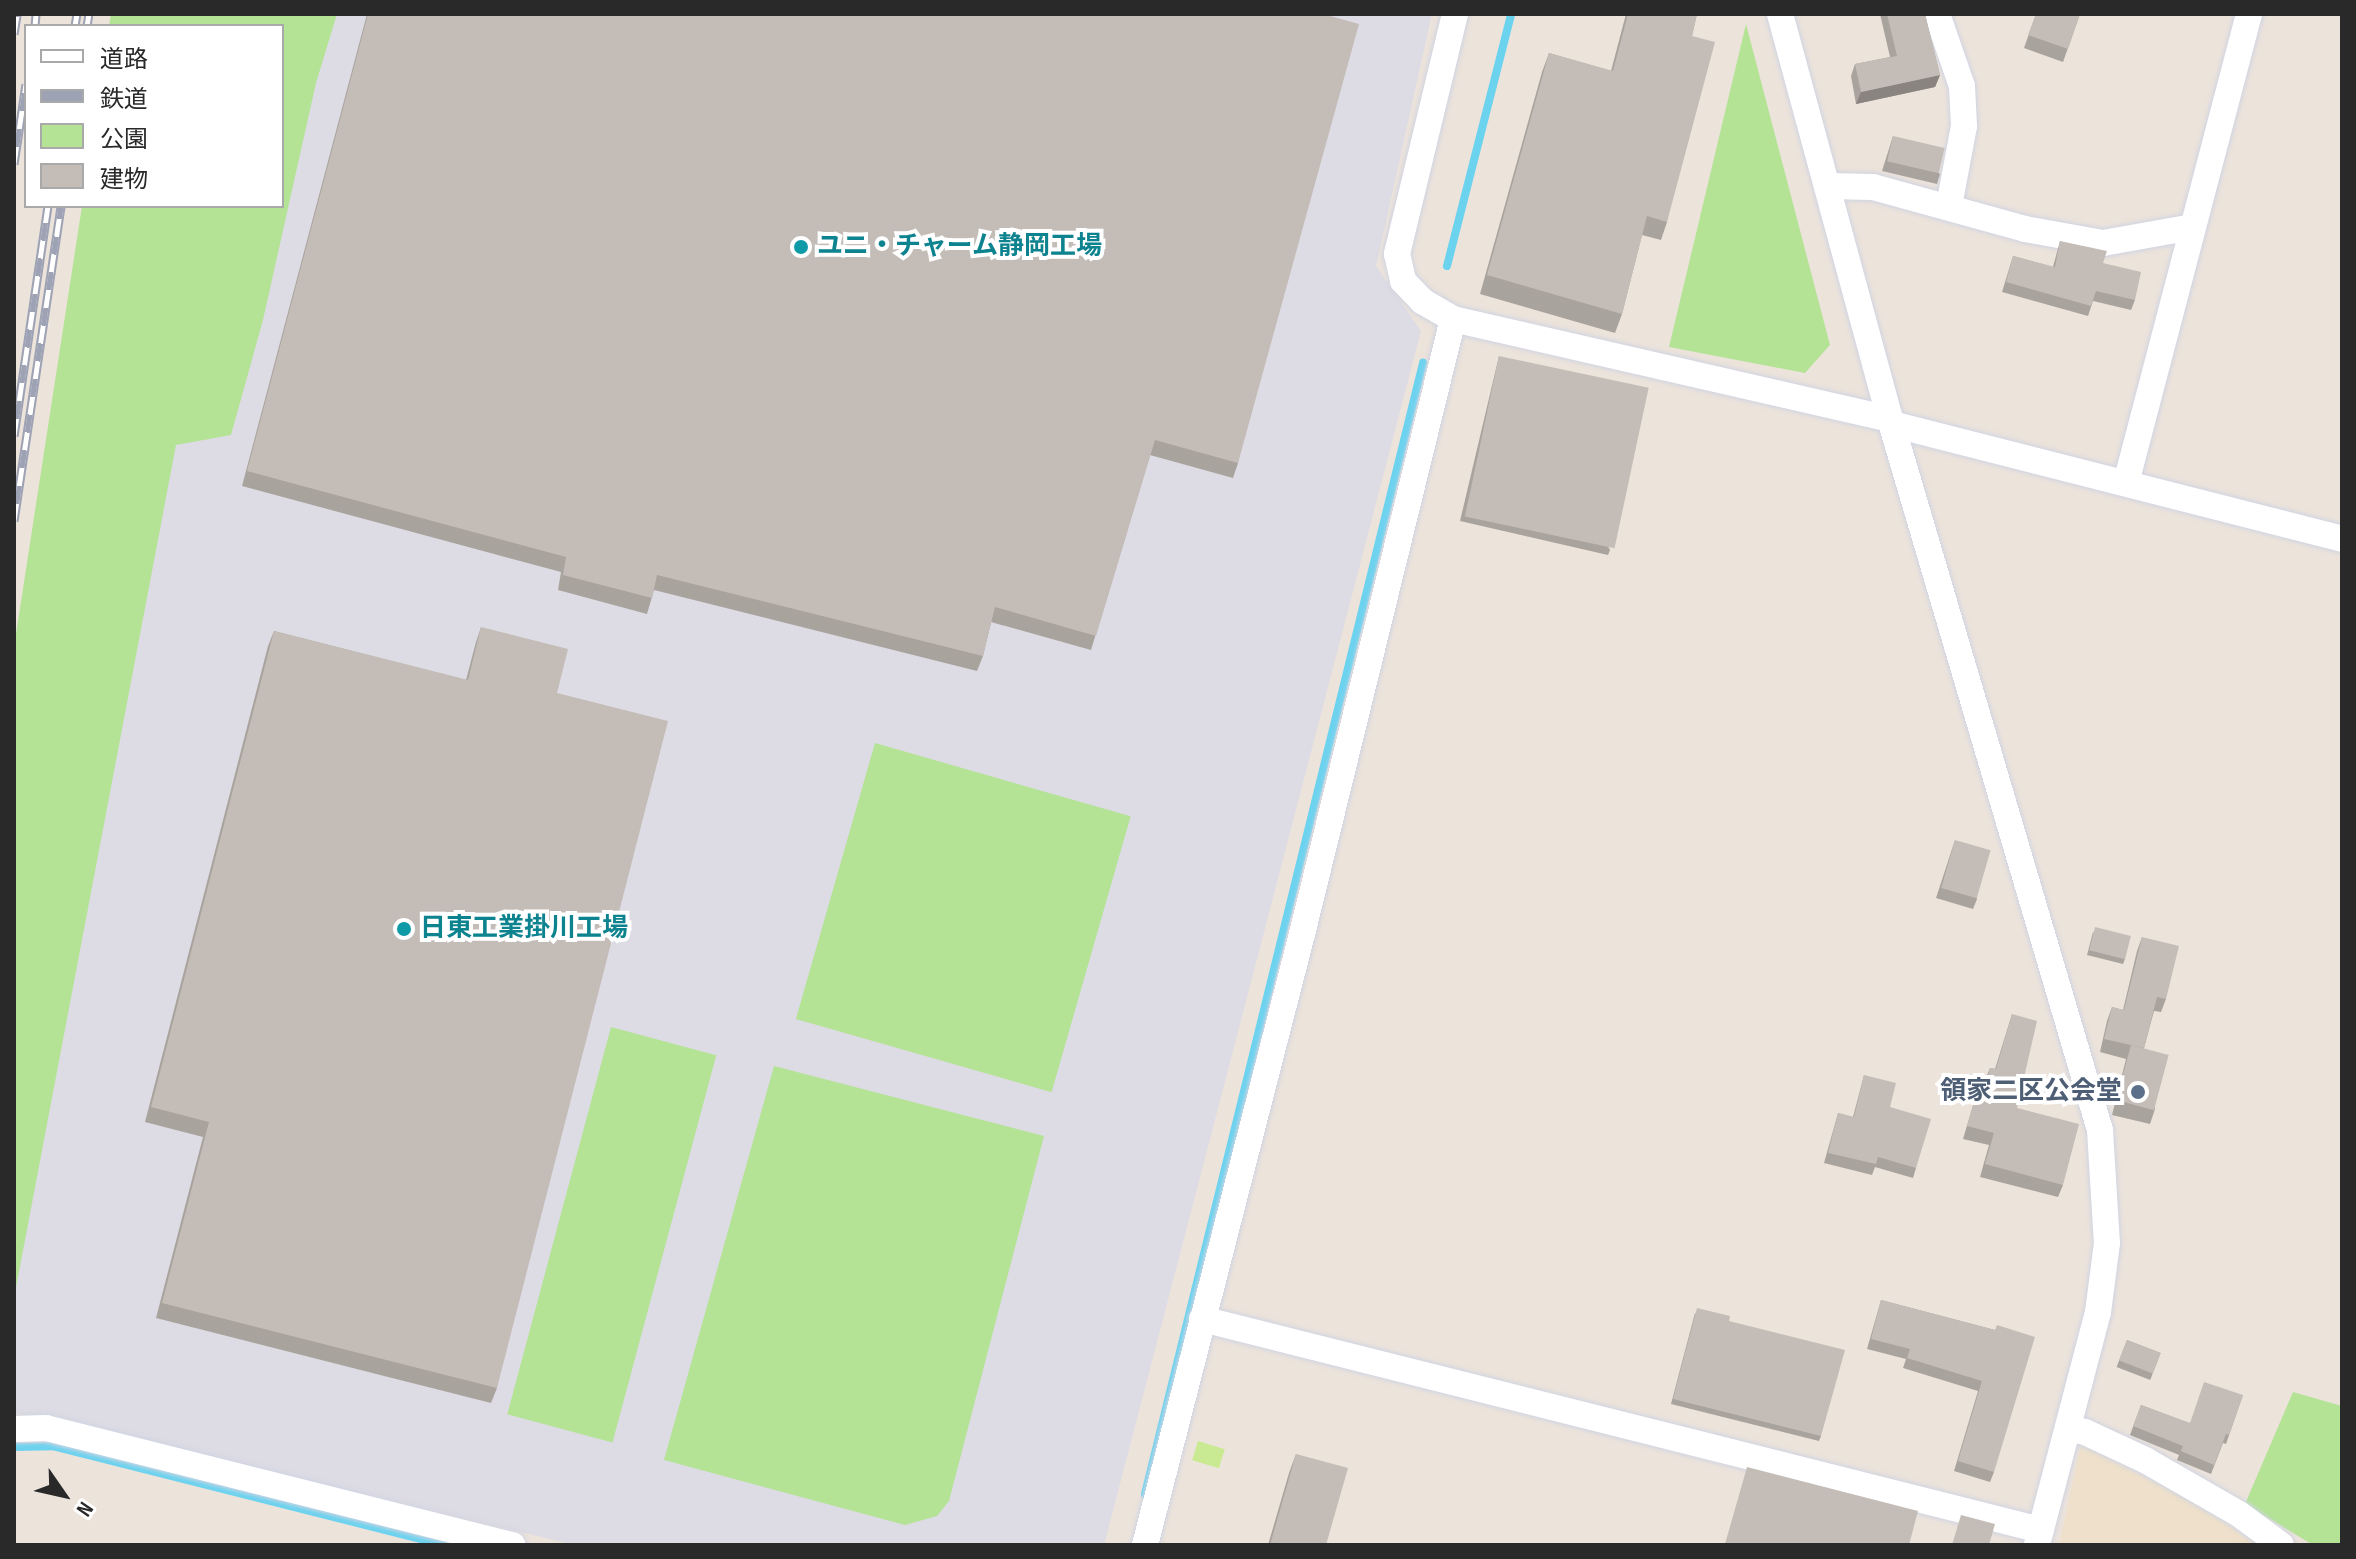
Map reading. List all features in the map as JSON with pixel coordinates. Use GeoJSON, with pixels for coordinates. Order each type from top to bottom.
{"type":"FeatureCollection","features":[{"type":"Feature","properties":{"kind":"street"},"geometry":{"type":"LineString","coordinates":[[1455,14],[1397,254],[1403,281],[1422,301],[1453,319],[1891,422],[2342,539]]}},
{"type":"Feature","properties":{"kind":"street"},"geometry":{"type":"LineString","coordinates":[[1202,1319],[2039,1538],[2098,1312],[2107,1243],[2107,1195],[2100,1130],[1891,422],[1780,14]]}},
{"type":"Feature","properties":{"kind":"street"},"geometry":{"type":"LineString","coordinates":[[1937,14],[1962,86],[1964,126],[1949,206]]}},
{"type":"Feature","properties":{"kind":"street"},"geometry":{"type":"LineString","coordinates":[[2126,483],[2249,14]]}},
{"type":"Feature","properties":{"kind":"street"},"geometry":{"type":"LineString","coordinates":[[1828,186],[1873,187],[2025,229],[2103,243],[2193,227]]}},
{"type":"Feature","properties":{"kind":"street"},"geometry":{"type":"LineString","coordinates":[[1145,1545],[1304,926],[1453,319]]}},
{"type":"Feature","properties":{"kind":"street"},"geometry":{"type":"LineString","coordinates":[[14,1429],[46,1428],[513,1545]]}},
{"type":"Feature","properties":{"kind":"street"},"geometry":{"type":"LineString","coordinates":[[2068,1428],[2085,1432],[2145,1460],[2239,1514],[2281,1545]]}},
{"type":"Feature","properties":{"kind":"shaded area"},"geometry":{"type":"Polygon","coordinates":[[[167,14],[1432,14],[1376,266],[1421,331],[1104,1545],[575,1545],[14,1412],[14,1015],[138,208],[284,208],[284,24],[167,14]]]}},
{"type":"Feature","properties":{"kind":"shaded area"},"geometry":{"type":"Polygon","coordinates":[[[2081,1445],[2190,1500],[2258,1545],[2059,1545],[2081,1445]]]}},
{"type":"Feature","properties":{"kind":"green space"},"geometry":{"type":"Polygon","coordinates":[[[111,14],[337,14],[316,83],[263,320],[231,435],[176,445],[14,1298],[14,647],[82,208],[284,208],[284,24],[109,24],[111,14]]]}},
{"type":"Feature","properties":{"kind":"green space"},"geometry":{"type":"Polygon","coordinates":[[[1746,24],[1830,345],[1805,373],[1669,347],[1746,24]]]}},
{"type":"Feature","properties":{"kind":"green space"},"geometry":{"type":"Polygon","coordinates":[[[875,743],[1131,816],[1052,1092],[796,1019],[875,743]]]}},
{"type":"Feature","properties":{"kind":"green space"},"geometry":{"type":"Polygon","coordinates":[[[611,1027],[716,1055],[612,1443],[507,1414],[611,1027]]]}},
{"type":"Feature","properties":{"kind":"green space"},"geometry":{"type":"Polygon","coordinates":[[[774,1066],[1044,1136],[949,1501],[937,1516],[905,1525],[664,1460],[774,1066]]]}},
{"type":"Feature","properties":{"kind":"green space"},"geometry":{"type":"Polygon","coordinates":[[[2293,1392],[2342,1406],[2342,1545],[2313,1545],[2245,1504],[2293,1392]]]}},
{"type":"Feature","properties":{"kind":"green space"},"geometry":{"type":"Polygon","coordinates":[[[1198,1441],[1225,1449],[1219,1468],[1192,1460],[1198,1441]]]}},
{"type":"Feature","properties":{"kind":"building","name":"ユニ・チャーム静岡工場"},"geometry":{"type":"Polygon","coordinates":[[[368,14],[1323,14],[1359,24],[1238,463],[1155,440],[1096,636],[995,607],[983,656],[657,575],[652,598],[563,575],[566,557],[247,471],[368,14]]]}},
{"type":"Feature","properties":{"kind":"building"},"geometry":{"type":"Polygon","coordinates":[[[1628,14],[1697,14],[1692,36],[1715,42],[1667,222],[1647,216],[1622,314],[1487,275],[1549,53],[1613,71],[1628,14]]]}},
{"type":"Feature","properties":{"kind":"building"},"geometry":{"type":"Polygon","coordinates":[[[1887,14],[1925,14],[1940,75],[1861,92],[1855,64],[1897,56],[1887,14]]]}},
{"type":"Feature","properties":{"kind":"building"},"geometry":{"type":"Polygon","coordinates":[[[2036,14],[2080,14],[2068,49],[2028,35],[2036,14]]]}},
{"type":"Feature","properties":{"kind":"building"},"geometry":{"type":"Polygon","coordinates":[[[1893,136],[1945,148],[1939,173],[1887,161],[1893,136]]]}},
{"type":"Feature","properties":{"kind":"building"},"geometry":{"type":"Polygon","coordinates":[[[2060,241],[2107,251],[2103,263],[2141,272],[2135,300],[2096,291],[2091,306],[2006,282],[2013,256],[2055,267],[2060,241]]]}},
{"type":"Feature","properties":{"kind":"building"},"geometry":{"type":"Polygon","coordinates":[[[1499,356],[1649,388],[1615,548],[1465,516],[1499,356]]]}},
{"type":"Feature","properties":{"kind":"building","name":"日東工業掛川工場"},"geometry":{"type":"Polygon","coordinates":[[[481,627],[568,649],[557,693],[668,721],[497,1388],[162,1303],[209,1122],[151,1107],[274,631],[468,680],[481,627]]]}},
{"type":"Feature","properties":{"kind":"building"},"geometry":{"type":"Polygon","coordinates":[[[1955,840],[1991,850],[1977,898],[1941,888],[1955,840]]]}},
{"type":"Feature","properties":{"kind":"building"},"geometry":{"type":"Polygon","coordinates":[[[2095,927],[2131,936],[2125,959],[2089,950],[2095,927]]]}},
{"type":"Feature","properties":{"kind":"building"},"geometry":{"type":"Polygon","coordinates":[[[2142,937],[2179,946],[2166,999],[2157,997],[2144,1048],[2104,1039],[2112,1007],[2124,1010],[2142,937]]]}},
{"type":"Feature","properties":{"kind":"building"},"geometry":{"type":"Polygon","coordinates":[[[2012,1014],[2037,1021],[2017,1108],[2079,1124],[2063,1185],[1985,1164],[1994,1133],[1967,1126],[1974,1102],[1981,1104],[1990,1068],[1996,1069],[2012,1014]]]}},
{"type":"Feature","properties":{"kind":"building"},"geometry":{"type":"Polygon","coordinates":[[[2131,1045],[2169,1055],[2154,1110],[2116,1100],[2131,1045]]]}},
{"type":"Feature","properties":{"kind":"building"},"geometry":{"type":"Polygon","coordinates":[[[1864,1075],[1896,1083],[1890,1107],[1931,1119],[1916,1168],[1878,1157],[1876,1164],[1828,1153],[1838,1113],[1854,1117],[1864,1075]]]}},
{"type":"Feature","properties":{"kind":"building"},"geometry":{"type":"Polygon","coordinates":[[[1881,1300],[1995,1330],[1997,1325],[2035,1337],[1994,1472],[1958,1461],[1982,1381],[1907,1358],[1910,1349],[1871,1339],[1881,1300]]]}},
{"type":"Feature","properties":{"kind":"building"},"geometry":{"type":"Polygon","coordinates":[[[1697,1308],[1730,1316],[1729,1321],[1845,1350],[1821,1436],[1673,1399],[1697,1308]]]}},
{"type":"Feature","properties":{"kind":"building"},"geometry":{"type":"Polygon","coordinates":[[[2127,1340],[2161,1353],[2153,1373],[2119,1361],[2127,1340]]]}},
{"type":"Feature","properties":{"kind":"building"},"geometry":{"type":"Polygon","coordinates":[[[2204,1382],[2243,1395],[2214,1465],[2181,1451],[2183,1446],[2133,1426],[2141,1405],[2190,1423],[2204,1382]]]}},
{"type":"Feature","properties":{"kind":"building"},"geometry":{"type":"Polygon","coordinates":[[[1296,1454],[1348,1468],[1326,1545],[1270,1545],[1296,1454]]]}},
{"type":"Feature","properties":{"kind":"building"},"geometry":{"type":"Polygon","coordinates":[[[1747,1467],[1918,1511],[1909,1545],[1725,1544],[1747,1467]]]}},
{"type":"Feature","properties":{"kind":"building"},"geometry":{"type":"Polygon","coordinates":[[[1961,1515],[1995,1524],[1989,1545],[1952,1545],[1961,1515]]]}},
{"type":"Feature","properties":{"kind":"waterway"},"geometry":{"type":"LineString","coordinates":[[1447,266],[1511,14]]}},
{"type":"Feature","properties":{"kind":"waterway"},"geometry":{"type":"LineString","coordinates":[[1145,1494],[1423,363]]}},
{"type":"Feature","properties":{"kind":"waterway"},"geometry":{"type":"LineString","coordinates":[[14,1447],[53,1446],[443,1545]]}},
{"type":"Feature","properties":{"kind":"railway"},"geometry":{"type":"LineString","coordinates":[[14,34],[17,14]]}},
{"type":"Feature","properties":{"kind":"railway"},"geometry":{"type":"LineString","coordinates":[[35,24],[36,14]]}},
{"type":"Feature","properties":{"kind":"railway"},"geometry":{"type":"LineString","coordinates":[[75,24],[77,14]]}},
{"type":"Feature","properties":{"kind":"railway"},"geometry":{"type":"LineString","coordinates":[[87,24],[89,14]]}},
{"type":"Feature","properties":{"kind":"railway"},"geometry":{"type":"LineString","coordinates":[[14,164],[24,97]]}},
{"type":"Feature","properties":{"kind":"railway"},"geometry":{"type":"LineString","coordinates":[[14,436],[48,208]]}},
{"type":"Feature","properties":{"kind":"railway"},"geometry":{"type":"LineString","coordinates":[[14,521],[61,208]]}},
{"type":"Feature","properties":{"kind":"place","name":"ユニ・チャーム静岡工場"},"geometry":{"type":"Point","coordinates":[801,247]}},
{"type":"Feature","properties":{"kind":"place","name":"日東工業掛川工場"},"geometry":{"type":"Point","coordinates":[404,929]}},
{"type":"Feature","properties":{"kind":"place","name":"領家二区公会堂"},"geometry":{"type":"Point","coordinates":[2138,1092]}}]}
